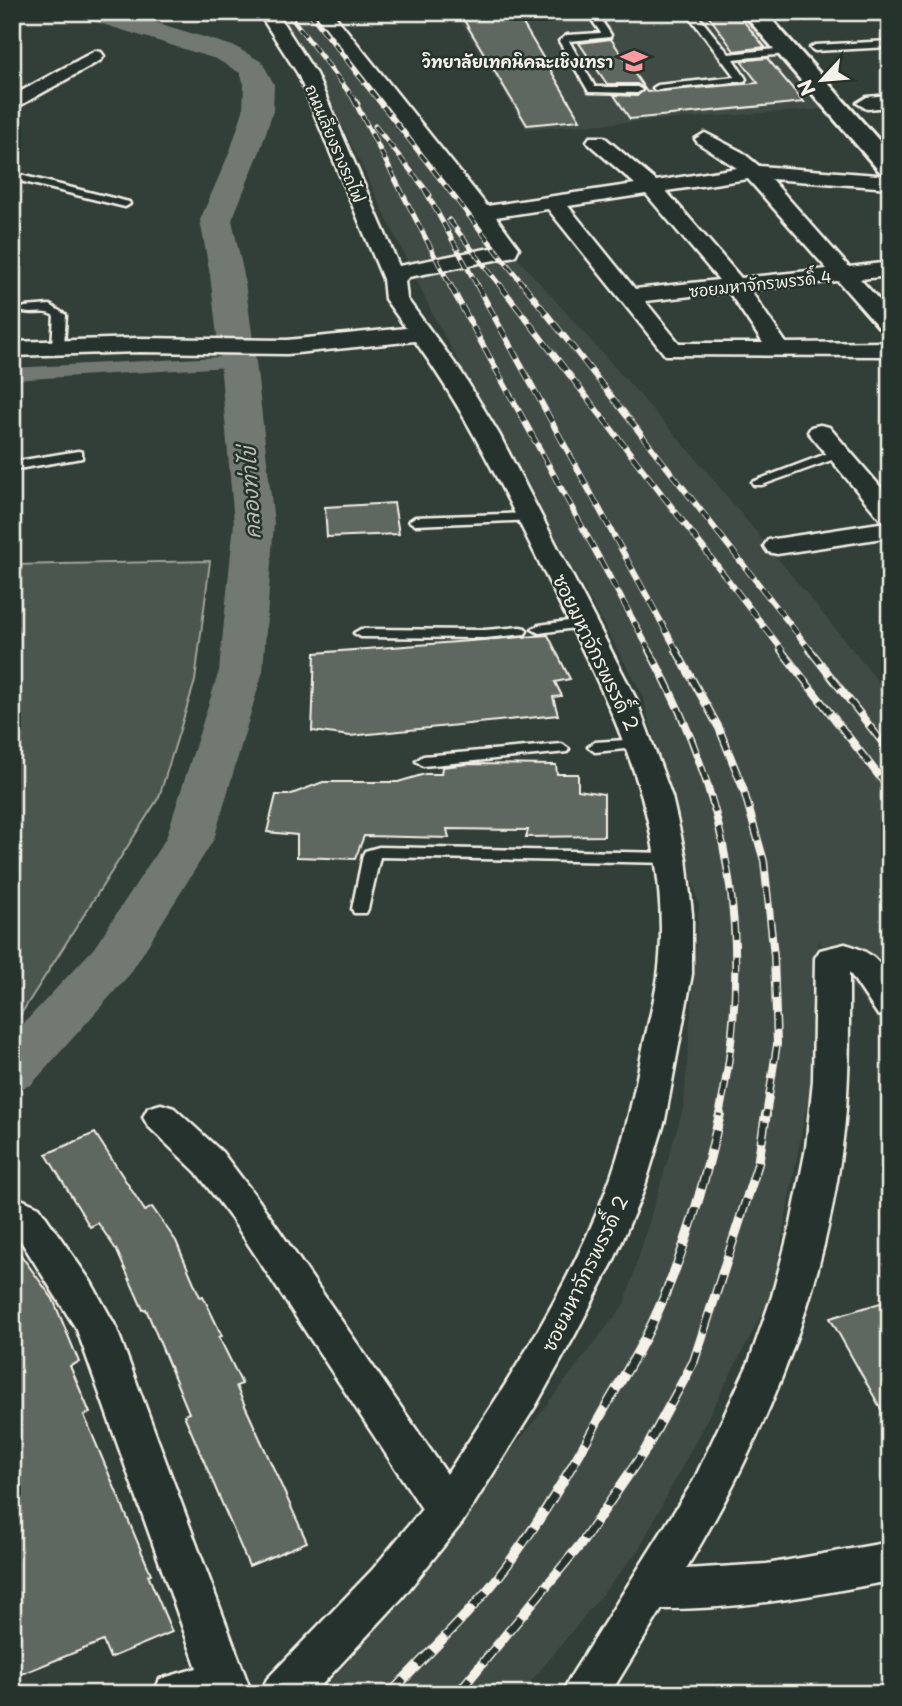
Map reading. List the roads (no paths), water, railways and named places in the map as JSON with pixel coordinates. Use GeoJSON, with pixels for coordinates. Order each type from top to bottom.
{"type":"FeatureCollection","features":[{"type":"Feature","properties":{"kind":"main road"},"geometry":{"type":"LineString","coordinates":[[753,12],[890,168]]}},
{"type":"Feature","properties":{"kind":"main road"},"geometry":{"type":"LineString","coordinates":[[781,12],[832,67]]}},
{"type":"Feature","properties":{"kind":"main road"},"geometry":{"type":"LineString","coordinates":[[850,85],[879,108]]}},
{"type":"Feature","properties":{"kind":"street","name":"ถนนเลียงรางรถไฟ"},"geometry":{"type":"LineString","coordinates":[[267,12],[307,74],[394,279]]}},
{"type":"Feature","properties":{"kind":"street"},"geometry":{"type":"LineString","coordinates":[[323,12],[508,248],[507,251],[402,272],[394,279]]}},
{"type":"Feature","properties":{"kind":"street"},"geometry":{"type":"LineString","coordinates":[[781,12],[791,12]]}},
{"type":"Feature","properties":{"kind":"street"},"geometry":{"type":"LineString","coordinates":[[12,104],[95,56]]}},
{"type":"Feature","properties":{"kind":"street"},"geometry":{"type":"LineString","coordinates":[[705,139],[736,156],[752,172],[890,326]]}},
{"type":"Feature","properties":{"kind":"street"},"geometry":{"type":"LineString","coordinates":[[597,141],[652,188],[735,285],[779,349]]}},
{"type":"Feature","properties":{"kind":"street"},"geometry":{"type":"LineString","coordinates":[[482,213],[752,172],[890,182]]}},
{"type":"Feature","properties":{"kind":"street"},"geometry":{"type":"LineString","coordinates":[[554,203],[673,350],[890,349]]}},
{"type":"Feature","properties":{"kind":"street","name":"ซอยมหาจักรพรรดิ์ 4"},"geometry":{"type":"LineString","coordinates":[[629,296],[890,269]]}},
{"type":"Feature","properties":{"kind":"street","name":"ซอยมหาจักรพรรดิ์ 2"},"geometry":{"type":"LineString","coordinates":[[283,1694],[387,1584],[447,1510],[521,1395],[561,1324],[594,1262],[624,1192],[647,1120],[675,974],[677,914],[670,858],[657,797],[622,699],[531,517],[470,404],[396,299],[394,279]]}},
{"type":"Feature","properties":{"kind":"street"},"geometry":{"type":"LineString","coordinates":[[12,349],[140,345],[287,347],[420,334]]}},
{"type":"Feature","properties":{"kind":"street"},"geometry":{"type":"LineString","coordinates":[[820,432],[890,515]]}},
{"type":"Feature","properties":{"kind":"street"},"geometry":{"type":"LineString","coordinates":[[777,545],[890,529]]}},
{"type":"Feature","properties":{"kind":"street"},"geometry":{"type":"LineString","coordinates":[[585,1694],[709,1493],[769,1362],[791,1296],[810,1224],[824,1148],[831,1080],[832,958],[845,955],[860,963],[890,1006]]}},
{"type":"Feature","properties":{"kind":"street"},"geometry":{"type":"LineString","coordinates":[[161,1117],[209,1161],[244,1208],[447,1510]]}},
{"type":"Feature","properties":{"kind":"street"},"geometry":{"type":"LineString","coordinates":[[12,1210],[26,1217],[96,1327],[228,1689],[176,1694]]}},
{"type":"Feature","properties":{"kind":"street"},"geometry":{"type":"LineString","coordinates":[[649,1589],[711,1589],[766,1584],[890,1560]]}},
{"type":"Feature","properties":{"kind":"lane"},"geometry":{"type":"LineString","coordinates":[[637,90],[592,90],[564,41],[567,38],[607,35],[596,20],[598,18],[660,12]]}},
{"type":"Feature","properties":{"kind":"lane"},"geometry":{"type":"LineString","coordinates":[[658,88],[741,79],[727,57],[690,12]]}},
{"type":"Feature","properties":{"kind":"lane"},"geometry":{"type":"LineString","coordinates":[[815,48],[890,44]]}},
{"type":"Feature","properties":{"kind":"lane"},"geometry":{"type":"LineString","coordinates":[[727,57],[786,51]]}},
{"type":"Feature","properties":{"kind":"lane"},"geometry":{"type":"LineString","coordinates":[[12,176],[125,204]]}},
{"type":"Feature","properties":{"kind":"lane"},"geometry":{"type":"LineString","coordinates":[[25,310],[50,309],[60,315],[58,346]]}},
{"type":"Feature","properties":{"kind":"lane"},"geometry":{"type":"LineString","coordinates":[[758,482],[839,453]]}},
{"type":"Feature","properties":{"kind":"lane"},"geometry":{"type":"LineString","coordinates":[[12,466],[78,456]]}},
{"type":"Feature","properties":{"kind":"lane"},"geometry":{"type":"LineString","coordinates":[[415,521],[531,517]]}},
{"type":"Feature","properties":{"kind":"lane"},"geometry":{"type":"LineString","coordinates":[[539,629],[584,623]]}},
{"type":"Feature","properties":{"kind":"lane"},"geometry":{"type":"LineString","coordinates":[[361,633],[485,634],[520,631]]}},
{"type":"Feature","properties":{"kind":"lane"},"geometry":{"type":"LineString","coordinates":[[595,747],[640,744]]}},
{"type":"Feature","properties":{"kind":"lane"},"geometry":{"type":"LineString","coordinates":[[423,761],[562,749]]}},
{"type":"Feature","properties":{"kind":"lane"},"geometry":{"type":"LineString","coordinates":[[360,909],[371,855],[379,852],[670,858]]}},
{"type":"Feature","properties":{"kind":"waterway","name":"คลองท่าไข่"},"geometry":{"type":"LineString","coordinates":[[12,1071],[112,961],[190,839],[241,671],[254,523],[238,362],[227,275],[216,220],[245,151],[258,111],[259,84],[252,68],[226,53],[93,12]]}},
{"type":"Feature","properties":{"kind":"waterway"},"geometry":{"type":"LineString","coordinates":[[12,374],[238,362]]}},
{"type":"Feature","properties":{"kind":"railway"},"geometry":{"type":"LineString","coordinates":[[287,12],[358,104]]}},
{"type":"Feature","properties":{"kind":"railway"},"geometry":{"type":"LineString","coordinates":[[309,12],[525,287]]}},
{"type":"Feature","properties":{"kind":"railway"},"geometry":{"type":"LineString","coordinates":[[353,98],[451,287]]}},
{"type":"Feature","properties":{"kind":"railway"},"geometry":{"type":"LineString","coordinates":[[375,126],[430,195]]}},
{"type":"Feature","properties":{"kind":"railway"},"geometry":{"type":"LineString","coordinates":[[424,188],[478,287]]}},
{"type":"Feature","properties":{"kind":"railway"},"geometry":{"type":"LineString","coordinates":[[449,220],[501,287]]}},
{"type":"Feature","properties":{"kind":"railway"},"geometry":{"type":"LineString","coordinates":[[450,285],[650,651]]}},
{"type":"Feature","properties":{"kind":"railway"},"geometry":{"type":"LineString","coordinates":[[477,285],[677,651]]}},
{"type":"Feature","properties":{"kind":"railway"},"geometry":{"type":"LineString","coordinates":[[500,285],[783,651]]}},
{"type":"Feature","properties":{"kind":"railway"},"geometry":{"type":"LineString","coordinates":[[524,285],[811,651]]}},
{"type":"Feature","properties":{"kind":"railway"},"geometry":{"type":"LineString","coordinates":[[649,650],[677,706],[700,763],[717,819],[729,876],[735,934],[735,993],[730,1054],[719,1116]]}},
{"type":"Feature","properties":{"kind":"railway"},"geometry":{"type":"LineString","coordinates":[[676,650],[719,728],[743,788],[764,861],[774,956],[777,1044],[766,1116]]}},
{"type":"Feature","properties":{"kind":"railway"},"geometry":{"type":"LineString","coordinates":[[781,650],[890,790]]}},
{"type":"Feature","properties":{"kind":"railway"},"geometry":{"type":"LineString","coordinates":[[810,650],[890,752]]}},
{"type":"Feature","properties":{"kind":"railway"},"geometry":{"type":"LineString","coordinates":[[390,1694],[470,1610],[509,1562],[561,1484],[645,1339],[683,1249],[700,1195],[720,1114]]}},
{"type":"Feature","properties":{"kind":"railway"},"geometry":{"type":"LineString","coordinates":[[457,1694],[581,1544],[646,1449],[694,1361],[758,1164],[766,1114]]}},
{"type":"Feature","properties":{"kind":"place","name":"วิทยาลัยเทคนิคฉะเชิงเทรา"},"geometry":{"type":"Point","coordinates":[634,61]}}]}
